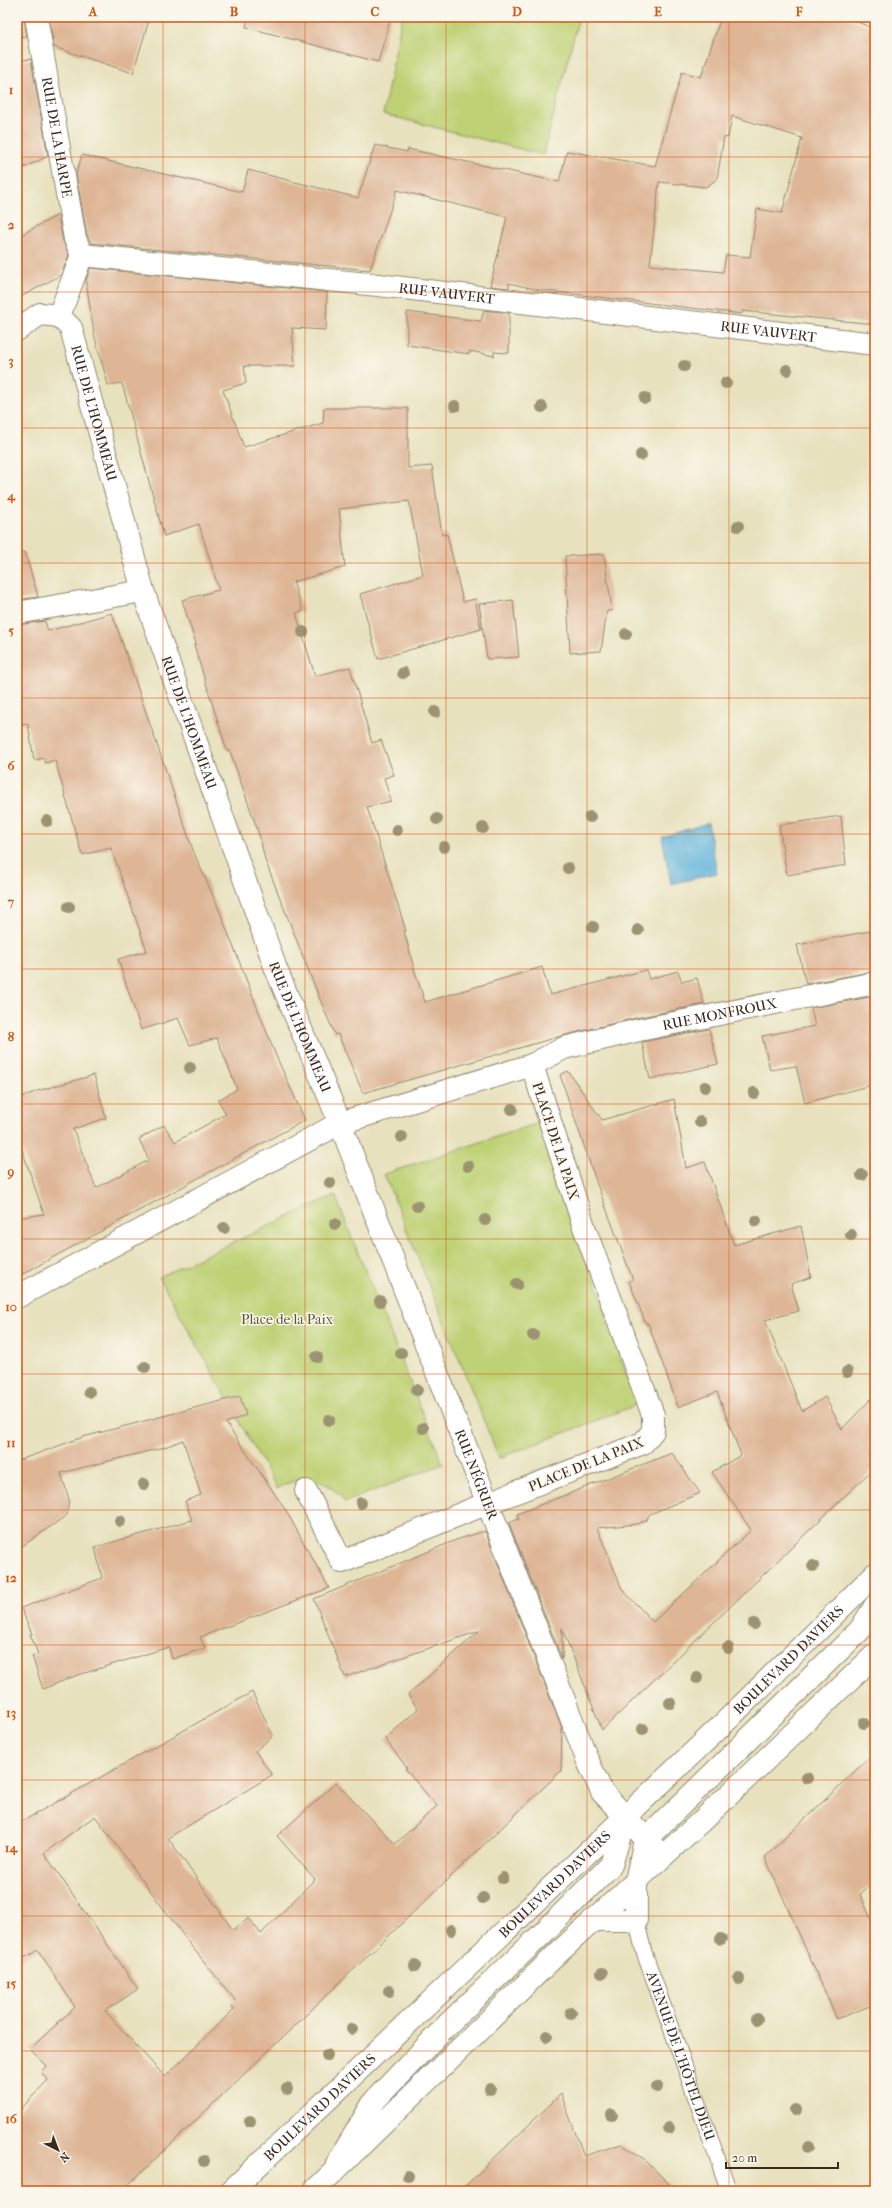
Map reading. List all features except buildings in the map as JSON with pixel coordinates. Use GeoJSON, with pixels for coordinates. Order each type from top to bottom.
{"type":"FeatureCollection","features":[{"type":"Feature","properties":{"kind":"street","name":"RUE DE LA HARPE"},"geometry":{"type":"LineString","coordinates":[[36,17],[75,239],[82,255]]}},
{"type":"Feature","properties":{"kind":"street"},"geometry":{"type":"LineString","coordinates":[[17,330],[40,314],[59,316],[82,255]]}},
{"type":"Feature","properties":{"kind":"street","name":"RUE VAUVERT"},"geometry":{"type":"LineString","coordinates":[[82,255],[378,286],[875,344]]}},
{"type":"Feature","properties":{"kind":"street","name":"RUE DE L'HOMMEAU"},"geometry":{"type":"LineString","coordinates":[[59,316],[71,328],[143,591],[276,969],[340,1124]]}},
{"type":"Feature","properties":{"kind":"street"},"geometry":{"type":"LineString","coordinates":[[17,613],[143,591]]}},
{"type":"Feature","properties":{"kind":"street","name":"RUE MONFROUX"},"geometry":{"type":"LineString","coordinates":[[564,1048],[639,1030],[875,983]]}},
{"type":"Feature","properties":{"kind":"street","name":"PLACE DE LA PAIX"},"geometry":{"type":"LineString","coordinates":[[17,1297],[340,1124],[532,1066],[564,1048]]}},
{"type":"Feature","properties":{"kind":"street","name":"PLACE DE LA PAIX"},"geometry":{"type":"LineString","coordinates":[[306,1491],[342,1562],[488,1502],[643,1443],[649,1438],[654,1423],[653,1415],[584,1227],[532,1066]]}},
{"type":"Feature","properties":{"kind":"street","name":"RUE NÉGRIER"},"geometry":{"type":"LineString","coordinates":[[340,1124],[587,1759],[602,1792],[625,1818],[649,1836],[662,1856]]}},
{"type":"Feature","properties":{"kind":"street","name":"BOULEVARD DAVIERS"},"geometry":{"type":"LineString","coordinates":[[231,2191],[625,1818],[875,1574]]}},
{"type":"Feature","properties":{"kind":"street","name":"BOULEVARD DAVIERS"},"geometry":{"type":"LineString","coordinates":[[649,1836],[860,1630],[875,1606]]}},
{"type":"Feature","properties":{"kind":"street","name":"BOULEVARD DAVIERS"},"geometry":{"type":"LineString","coordinates":[[314,2191],[593,1920],[875,1655]]}},
{"type":"Feature","properties":{"kind":"street","name":"BOULEVARD DAVIERS"},"geometry":{"type":"LineString","coordinates":[[331,2174],[375,2100],[447,2025],[611,1865],[625,1818]]}},
{"type":"Feature","properties":{"kind":"street"},"geometry":{"type":"LineString","coordinates":[[593,1920],[636,1920],[636,1881],[649,1836]]}},
{"type":"Feature","properties":{"kind":"lane","name":"AVENUE DE L'HÔTEL DIEU"},"geometry":{"type":"LineString","coordinates":[[636,1920],[644,1952],[729,2191]]}},
{"type":"Feature","properties":{"kind":"green space"},"geometry":{"type":"Polygon","coordinates":[[[402,17],[579,17],[543,155],[383,114],[402,17]]]}},
{"type":"Feature","properties":{"kind":"green space"},"geometry":{"type":"Polygon","coordinates":[[[544,1121],[636,1405],[499,1458],[384,1174],[544,1121]]]}},
{"type":"Feature","properties":{"kind":"green space","name":"Place de la Paix"},"geometry":{"type":"Polygon","coordinates":[[[335,1195],[443,1464],[345,1502],[338,1494],[323,1482],[314,1480],[297,1480],[277,1489],[159,1277],[335,1195]]]}},
{"type":"Feature","properties":{"kind":"water"},"geometry":{"type":"Polygon","coordinates":[[[708,823],[717,873],[671,884],[662,837],[708,823]]]}}]}
